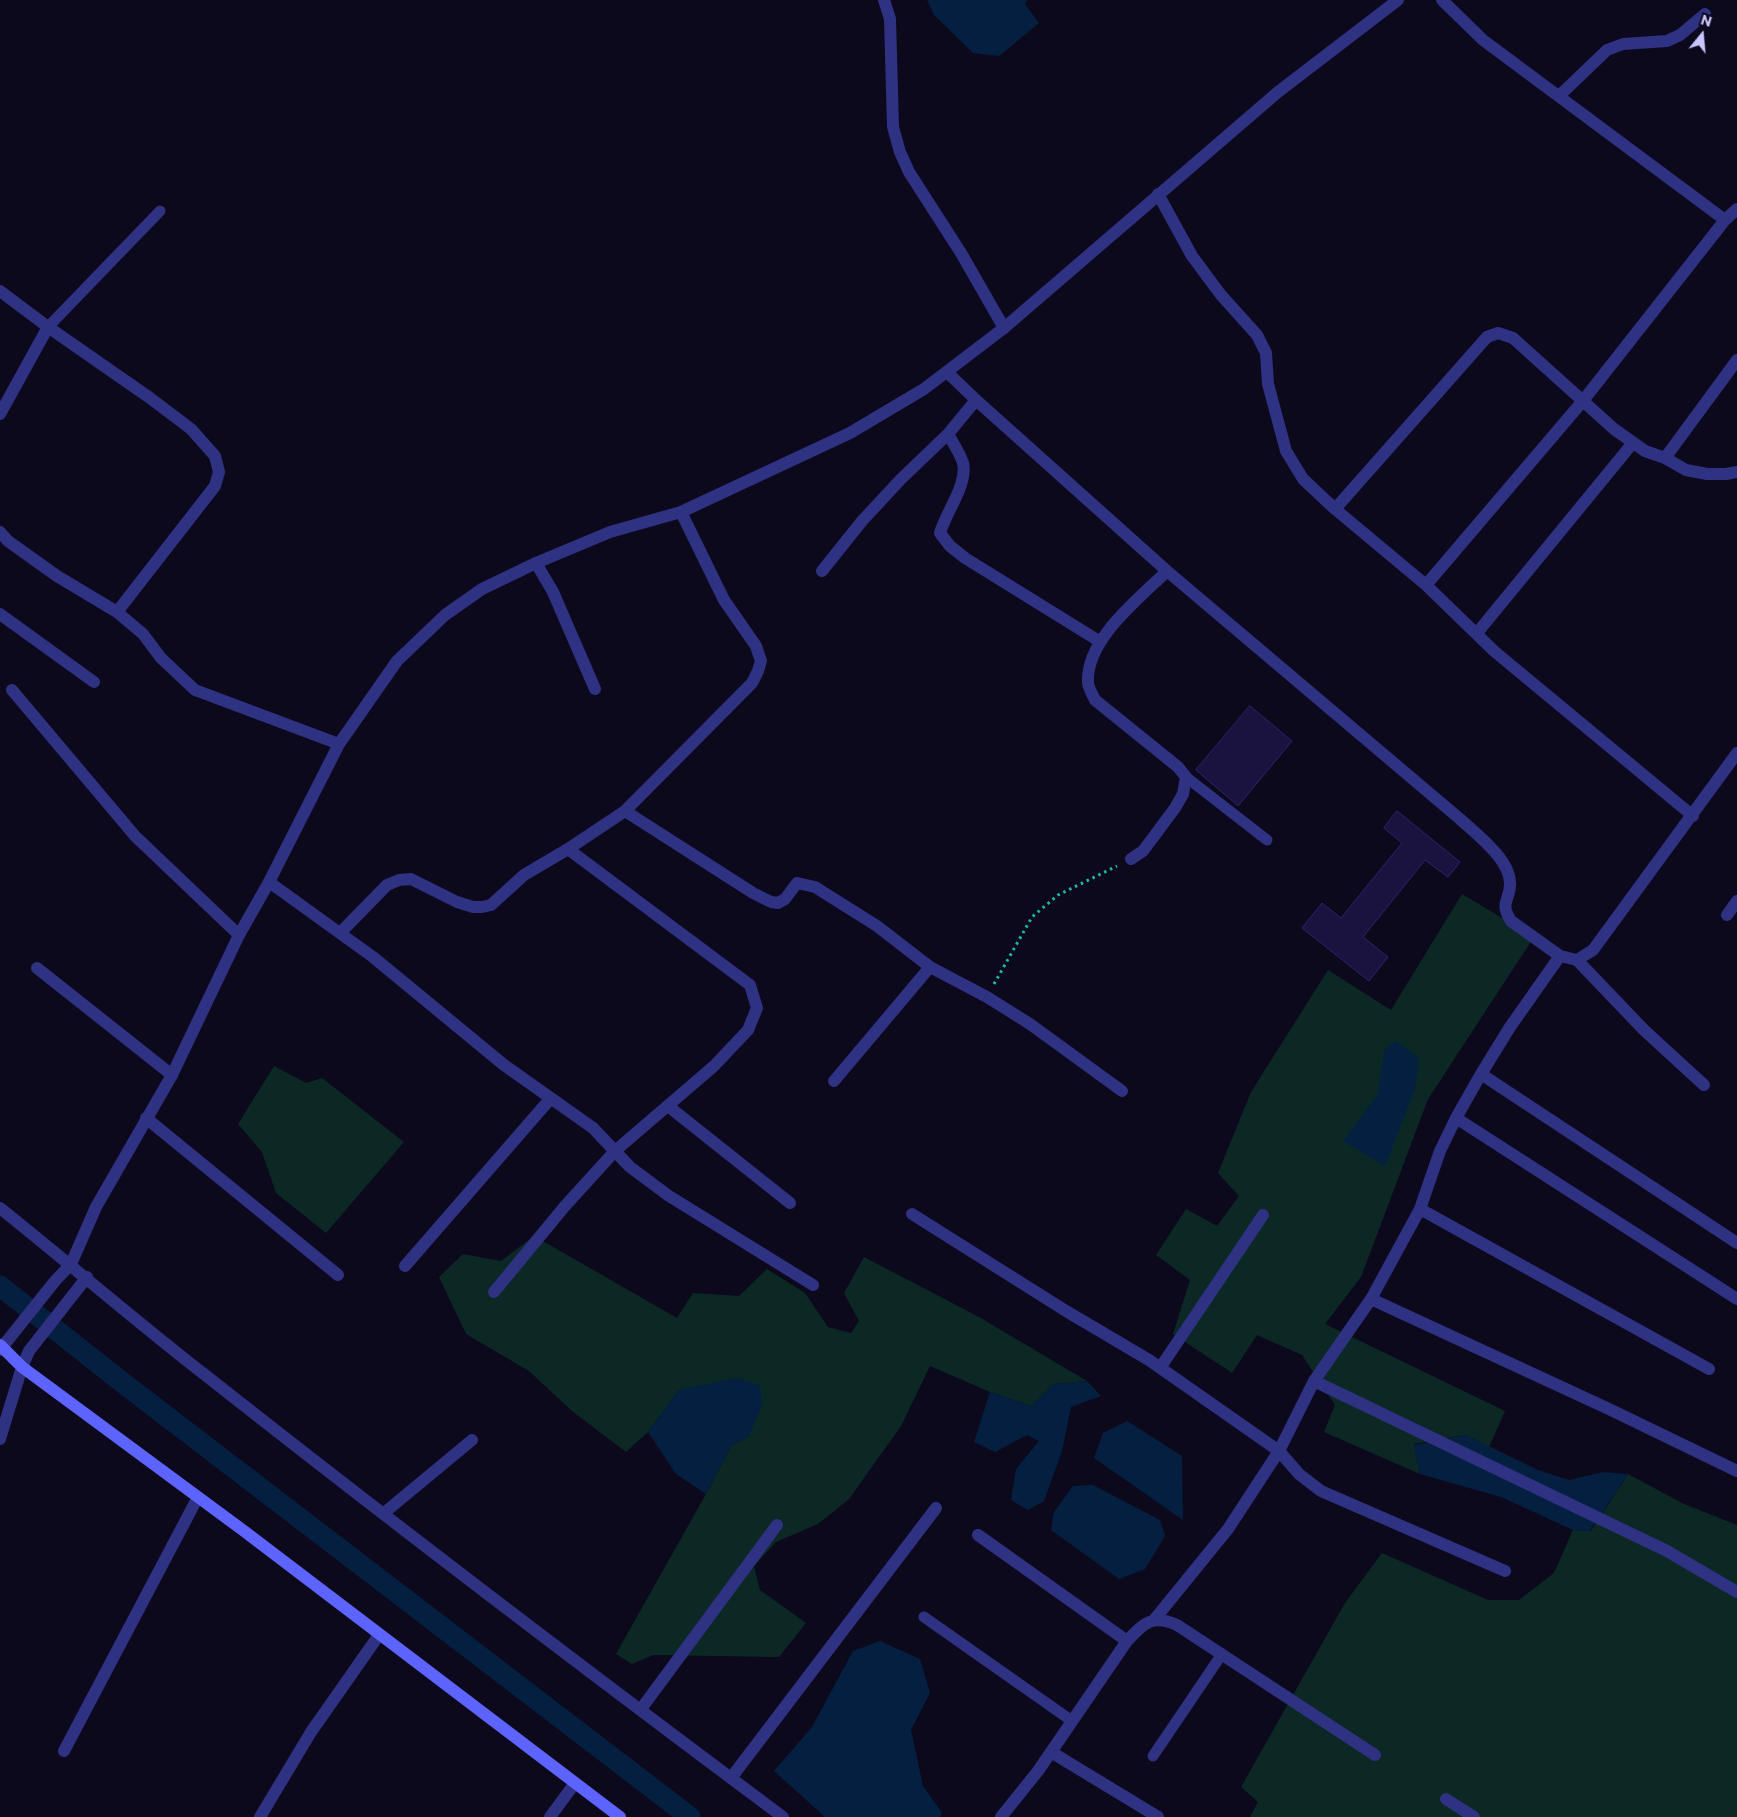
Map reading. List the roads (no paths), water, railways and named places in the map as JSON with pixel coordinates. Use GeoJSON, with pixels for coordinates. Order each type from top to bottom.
{"type":"FeatureCollection","features":[{"type":"Feature","properties":{"kind":"main road"},"geometry":{"type":"LineString","coordinates":[[1,1347],[22,1367],[198,1497],[620,1817]]}},
{"type":"Feature","properties":{"kind":"street"},"geometry":{"type":"LineString","coordinates":[[884,0],[890,19],[893,127],[900,152],[909,172],[961,253],[1004,328]]}},
{"type":"Feature","properties":{"kind":"street"},"geometry":{"type":"LineString","coordinates":[[1,1347],[55,1280],[71,1264],[96,1206],[172,1075],[239,935],[269,882],[339,744],[397,661],[445,614],[482,589],[536,563],[610,532],[681,512],[850,433],[924,389],[1004,328],[1278,92],[1398,0]]}},
{"type":"Feature","properties":{"kind":"street"},"geometry":{"type":"LineString","coordinates":[[1442,0],[1483,40],[1725,220]]}},
{"type":"Feature","properties":{"kind":"street"},"geometry":{"type":"LineString","coordinates":[[1559,96],[1607,50],[1623,44],[1667,41],[1680,35],[1705,14]]}},
{"type":"Feature","properties":{"kind":"street"},"geometry":{"type":"LineString","coordinates":[[1158,194],[1192,256],[1221,295],[1258,335],[1266,353],[1268,384],[1286,451],[1303,479],[1335,509],[1426,585],[1494,651],[1693,816]]}},
{"type":"Feature","properties":{"kind":"street"},"geometry":{"type":"LineString","coordinates":[[1426,585],[1582,402],[1725,220],[1737,210]]}},
{"type":"Feature","properties":{"kind":"street"},"geometry":{"type":"LineString","coordinates":[[0,291],[184,424],[215,456],[218,472],[215,486],[117,612]]}},
{"type":"Feature","properties":{"kind":"street"},"geometry":{"type":"LineString","coordinates":[[0,414],[48,327]]}},
{"type":"Feature","properties":{"kind":"street"},"geometry":{"type":"LineString","coordinates":[[1335,509],[1487,338],[1498,333],[1513,338],[1582,402],[1632,444],[1665,458],[1686,470],[1726,474],[1737,472]]}},
{"type":"Feature","properties":{"kind":"street"},"geometry":{"type":"LineString","coordinates":[[1665,458],[1737,360]]}},
{"type":"Feature","properties":{"kind":"street"},"geometry":{"type":"LineString","coordinates":[[948,372],[976,400],[1167,571],[1460,819],[1491,848],[1509,872],[1511,886],[1505,903],[1506,913],[1511,921],[1560,956],[1577,960],[1644,1030],[1704,1085]]}},
{"type":"Feature","properties":{"kind":"street"},"geometry":{"type":"LineString","coordinates":[[822,571],[862,521],[901,479],[948,434],[976,400]]}},
{"type":"Feature","properties":{"kind":"street"},"geometry":{"type":"LineString","coordinates":[[948,434],[963,463],[963,481],[944,520],[940,533],[950,546],[965,558],[1099,641]]}},
{"type":"Feature","properties":{"kind":"street"},"geometry":{"type":"LineString","coordinates":[[1477,633],[1632,444]]}},
{"type":"Feature","properties":{"kind":"street"},"geometry":{"type":"LineString","coordinates":[[340,933],[387,885],[399,880],[412,879],[473,908],[491,905],[524,875],[568,849],[625,811],[752,683],[761,661],[756,646],[724,600],[681,512]]}},
{"type":"Feature","properties":{"kind":"street"},"geometry":{"type":"LineString","coordinates":[[0,532],[8,541],[57,576],[117,612],[143,634],[160,658],[195,690],[339,744]]}},
{"type":"Feature","properties":{"kind":"street"},"geometry":{"type":"LineString","coordinates":[[536,563],[553,592],[595,689]]}},
{"type":"Feature","properties":{"kind":"street"},"geometry":{"type":"LineString","coordinates":[[1131,859],[1143,851],[1175,808],[1183,794],[1186,777],[1178,767],[1095,700],[1087,684],[1089,670],[1099,641],[1112,625],[1167,571]]}},
{"type":"Feature","properties":{"kind":"street"},"geometry":{"type":"LineString","coordinates":[[0,614],[94,682]]}},
{"type":"Feature","properties":{"kind":"street"},"geometry":{"type":"LineString","coordinates":[[12,690],[135,836],[239,935]]}},
{"type":"Feature","properties":{"kind":"street"},"geometry":{"type":"LineString","coordinates":[[1577,960],[1593,950],[1693,816],[1737,753]]}},
{"type":"Feature","properties":{"kind":"street"},"geometry":{"type":"LineString","coordinates":[[625,811],[753,893],[771,902],[778,903],[785,899],[797,883],[815,887],[877,926],[930,967],[987,997],[1030,1024],[1122,1091]]}},
{"type":"Feature","properties":{"kind":"street"},"geometry":{"type":"LineString","coordinates":[[494,1292],[615,1151],[714,1066],[748,1030],[757,1008],[750,985],[568,849]]}},
{"type":"Feature","properties":{"kind":"street"},"geometry":{"type":"LineString","coordinates":[[269,882],[340,933],[452,1020],[504,1064],[593,1128],[630,1167],[669,1196],[813,1285]]}},
{"type":"Feature","properties":{"kind":"street"},"geometry":{"type":"LineString","coordinates":[[1727,915],[1737,901]]}},
{"type":"Feature","properties":{"kind":"street"},"geometry":{"type":"LineString","coordinates":[[1154,1620],[1228,1529],[1279,1451],[1314,1381],[1371,1299],[1420,1209],[1440,1151],[1456,1118],[1510,1027],[1560,956]]}},
{"type":"Feature","properties":{"kind":"street"},"geometry":{"type":"LineString","coordinates":[[834,1081],[930,967]]}},
{"type":"Feature","properties":{"kind":"street"},"geometry":{"type":"LineString","coordinates":[[36,968],[172,1075]]}},
{"type":"Feature","properties":{"kind":"street"},"geometry":{"type":"LineString","coordinates":[[1481,1074],[1737,1243]]}},
{"type":"Feature","properties":{"kind":"street"},"geometry":{"type":"LineString","coordinates":[[405,1266],[551,1098]]}},
{"type":"Feature","properties":{"kind":"street"},"geometry":{"type":"LineString","coordinates":[[668,1106],[790,1203]]}},
{"type":"Feature","properties":{"kind":"street"},"geometry":{"type":"LineString","coordinates":[[146,1118],[338,1275]]}},
{"type":"Feature","properties":{"kind":"street"},"geometry":{"type":"LineString","coordinates":[[1456,1118],[1737,1299]]}},
{"type":"Feature","properties":{"kind":"street"},"geometry":{"type":"LineString","coordinates":[[0,1208],[87,1277],[206,1376],[384,1514],[784,1817]]}},
{"type":"Feature","properties":{"kind":"street"},"geometry":{"type":"LineString","coordinates":[[1420,1209],[1709,1369]]}},
{"type":"Feature","properties":{"kind":"street"},"geometry":{"type":"LineString","coordinates":[[912,1214],[1160,1368],[1279,1451],[1299,1474],[1321,1491],[1505,1570]]}},
{"type":"Feature","properties":{"kind":"street"},"geometry":{"type":"LineString","coordinates":[[1160,1368],[1263,1215]]}},
{"type":"Feature","properties":{"kind":"street"},"geometry":{"type":"LineString","coordinates":[[0,1439],[22,1367],[29,1351],[87,1277]]}},
{"type":"Feature","properties":{"kind":"street"},"geometry":{"type":"LineString","coordinates":[[1371,1299],[1609,1409],[1737,1471]]}},
{"type":"Feature","properties":{"kind":"street"},"geometry":{"type":"LineString","coordinates":[[1314,1381],[1666,1551],[1737,1592]]}},
{"type":"Feature","properties":{"kind":"street"},"geometry":{"type":"LineString","coordinates":[[384,1514],[472,1440]]}},
{"type":"Feature","properties":{"kind":"street"},"geometry":{"type":"LineString","coordinates":[[64,1751],[198,1497]]}},
{"type":"Feature","properties":{"kind":"street"},"geometry":{"type":"LineString","coordinates":[[731,1778],[936,1508]]}},
{"type":"Feature","properties":{"kind":"street"},"geometry":{"type":"LineString","coordinates":[[642,1710],[776,1525]]}},
{"type":"Feature","properties":{"kind":"street"},"geometry":{"type":"LineString","coordinates":[[978,1535],[1127,1641]]}},
{"type":"Feature","properties":{"kind":"street"},"geometry":{"type":"LineString","coordinates":[[1001,1817],[1051,1752],[1127,1641],[1143,1625],[1154,1620],[1166,1620],[1177,1625],[1375,1755]]}},
{"type":"Feature","properties":{"kind":"street"},"geometry":{"type":"LineString","coordinates":[[260,1817],[311,1732],[380,1635]]}},
{"type":"Feature","properties":{"kind":"street"},"geometry":{"type":"LineString","coordinates":[[1051,1752],[1158,1817]]}},
{"type":"Feature","properties":{"kind":"street"},"geometry":{"type":"LineString","coordinates":[[550,1817],[575,1783]]}},
{"type":"Feature","properties":{"kind":"street"},"geometry":{"type":"LineString","coordinates":[[1446,1799],[1474,1817]]}},
{"type":"Feature","properties":{"kind":"lane"},"geometry":{"type":"LineString","coordinates":[[48,327],[160,211]]}},
{"type":"Feature","properties":{"kind":"lane"},"geometry":{"type":"LineString","coordinates":[[1186,777],[1267,840]]}},
{"type":"Feature","properties":{"kind":"lane"},"geometry":{"type":"LineString","coordinates":[[924,1617],[1072,1721]]}},
{"type":"Feature","properties":{"kind":"lane"},"geometry":{"type":"LineString","coordinates":[[1153,1756],[1222,1654]]}},
{"type":"Feature","properties":{"kind":"water"},"geometry":{"type":"Polygon","coordinates":[[[927,0],[1027,0],[1025,4],[1039,23],[999,56],[973,53],[934,15],[927,0]]]}},
{"type":"Feature","properties":{"kind":"water"},"geometry":{"type":"Polygon","coordinates":[[[1396,1041],[1419,1058],[1415,1089],[1385,1166],[1343,1141],[1378,1094],[1384,1050],[1396,1041]]]}},
{"type":"Feature","properties":{"kind":"water"},"geometry":{"type":"Polygon","coordinates":[[[736,1378],[760,1385],[762,1405],[749,1436],[731,1446],[706,1494],[676,1474],[648,1432],[679,1390],[736,1378]]]}},
{"type":"Feature","properties":{"kind":"water"},"geometry":{"type":"Polygon","coordinates":[[[1087,1381],[1101,1396],[1071,1407],[1062,1451],[1044,1501],[1028,1510],[1011,1500],[1016,1469],[1039,1441],[1027,1435],[995,1452],[974,1442],[990,1392],[1031,1406],[1054,1384],[1087,1381]]]}},
{"type":"Feature","properties":{"kind":"water"},"geometry":{"type":"Polygon","coordinates":[[[1127,1421],[1182,1456],[1183,1520],[1094,1458],[1103,1433],[1127,1421]]]}},
{"type":"Feature","properties":{"kind":"water"},"geometry":{"type":"Polygon","coordinates":[[[1466,1435],[1538,1470],[1569,1480],[1603,1472],[1628,1474],[1590,1531],[1573,1530],[1501,1497],[1420,1474],[1414,1445],[1466,1435]]]}},
{"type":"Feature","properties":{"kind":"water"},"geometry":{"type":"Polygon","coordinates":[[[1093,1485],[1160,1520],[1165,1536],[1145,1569],[1119,1579],[1051,1530],[1054,1512],[1073,1486],[1093,1485]]]}},
{"type":"Feature","properties":{"kind":"water"},"geometry":{"type":"Polygon","coordinates":[[[880,1641],[920,1659],[930,1693],[911,1730],[923,1786],[942,1813],[940,1817],[825,1817],[774,1771],[812,1727],[853,1651],[880,1641]]]}},
{"type":"Feature","properties":{"kind":"waterway"},"geometry":{"type":"LineString","coordinates":[[0,1286],[127,1386],[690,1817]]}}]}
